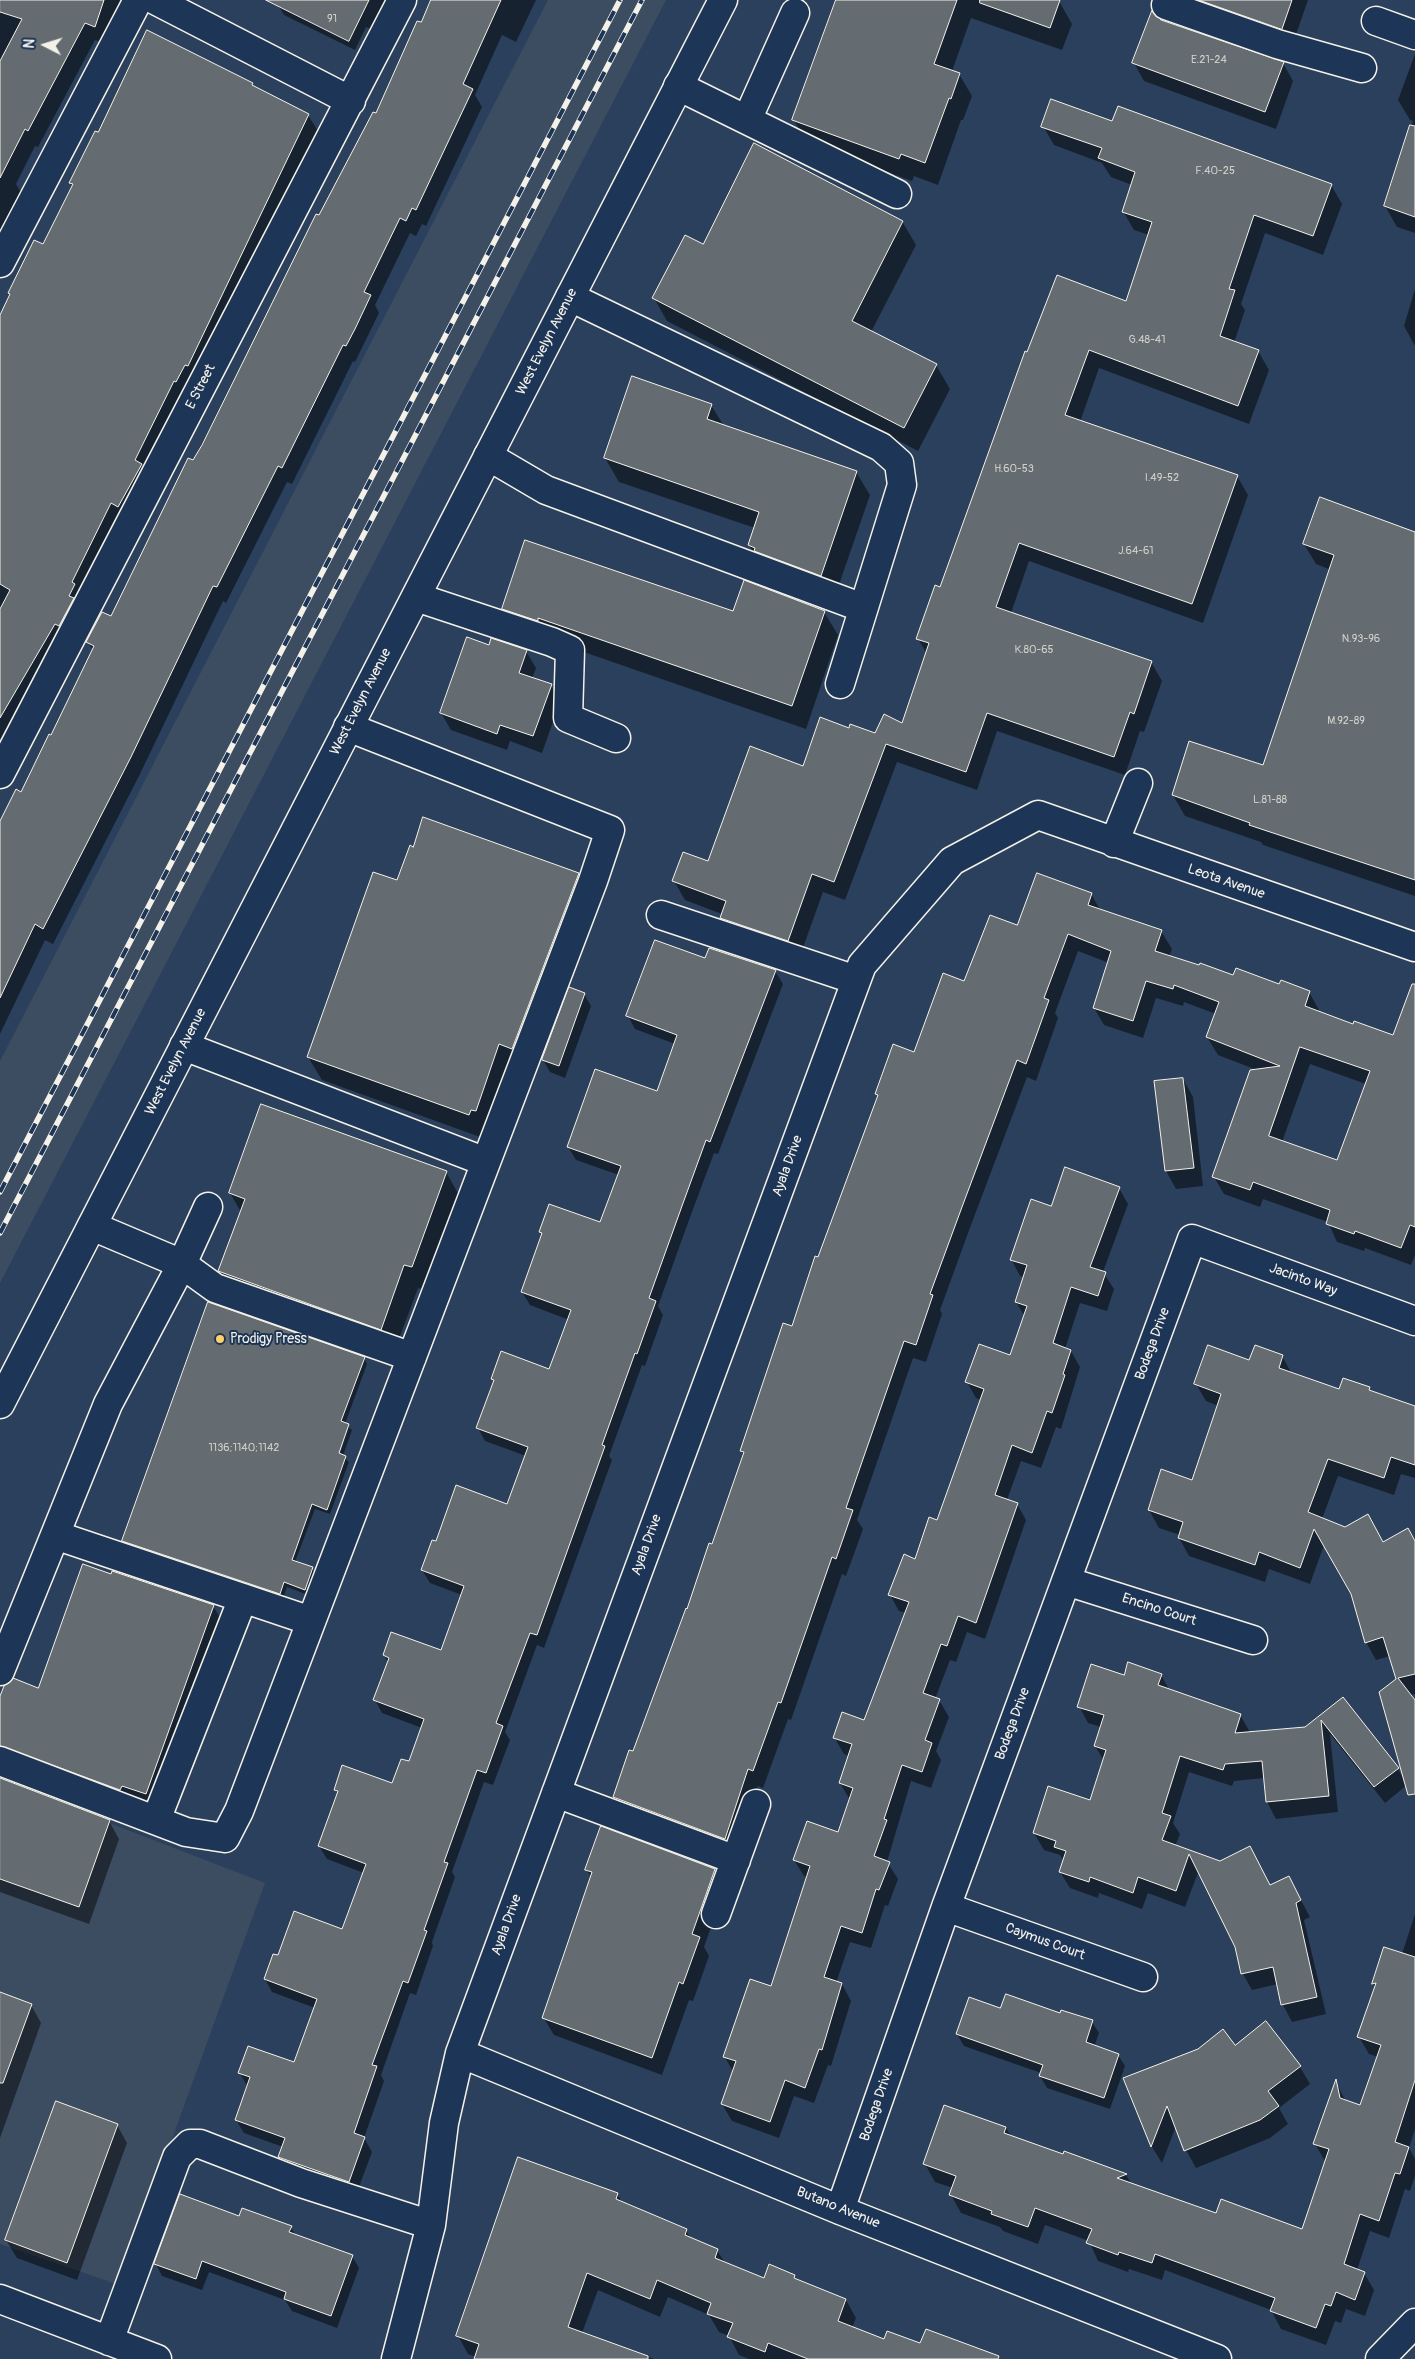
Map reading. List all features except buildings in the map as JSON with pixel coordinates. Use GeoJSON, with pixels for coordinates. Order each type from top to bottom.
{"type":"FeatureCollection","features":[{"type":"Feature","properties":{"kind":"street"},"geometry":{"type":"LineString","coordinates":[[0,262],[138,0]]}},
{"type":"Feature","properties":{"kind":"street"},"geometry":{"type":"LineString","coordinates":[[155,0],[351,100]]}},
{"type":"Feature","properties":{"kind":"street","name":"E Street"},"geometry":{"type":"LineString","coordinates":[[0,774],[402,0]]}},
{"type":"Feature","properties":{"kind":"street","name":"West Evelyn Avenue"},"geometry":{"type":"LineString","coordinates":[[0,1404],[723,0]]}},
{"type":"Feature","properties":{"kind":"street"},"geometry":{"type":"LineString","coordinates":[[1166,5],[1277,44],[1362,68]]}},
{"type":"Feature","properties":{"kind":"street"},"geometry":{"type":"LineString","coordinates":[[747,120],[795,13]]}},
{"type":"Feature","properties":{"kind":"street"},"geometry":{"type":"LineString","coordinates":[[1376,20],[1415,35]]}},
{"type":"Feature","properties":{"kind":"street"},"geometry":{"type":"LineString","coordinates":[[678,86],[897,194]]}},
{"type":"Feature","properties":{"kind":"street"},"geometry":{"type":"LineString","coordinates":[[570,297],[881,447],[899,463],[902,485],[840,684]]}},
{"type":"Feature","properties":{"kind":"street"},"geometry":{"type":"LineString","coordinates":[[488,456],[546,490],[863,608]]}},
{"type":"Feature","properties":{"kind":"street"},"geometry":{"type":"LineString","coordinates":[[416,597],[552,642],[570,650],[568,718],[616,738]]}},
{"type":"Feature","properties":{"kind":"street"},"geometry":{"type":"LineString","coordinates":[[0,1761],[186,1832],[225,1838],[239,1811],[593,881],[610,830],[348,727]]}},
{"type":"Feature","properties":{"kind":"street"},"geometry":{"type":"LineString","coordinates":[[1114,843],[1138,783]]}},
{"type":"Feature","properties":{"kind":"street","name":"Leota Avenue"},"geometry":{"type":"LineString","coordinates":[[1038,815],[1415,947]]}},
{"type":"Feature","properties":{"kind":"street","name":"Ayala Drive"},"geometry":{"type":"LineString","coordinates":[[396,2359],[431,2225],[444,2123],[460,2053],[862,965],[952,862],[1038,815]]}},
{"type":"Feature","properties":{"kind":"street"},"geometry":{"type":"LineString","coordinates":[[660,915],[856,980]]}},
{"type":"Feature","properties":{"kind":"street"},"geometry":{"type":"LineString","coordinates":[[184,1046],[486,1162]]}},
{"type":"Feature","properties":{"kind":"street"},"geometry":{"type":"LineString","coordinates":[[0,1671],[108,1404],[182,1264],[208,1207]]}},
{"type":"Feature","properties":{"kind":"street"},"geometry":{"type":"LineString","coordinates":[[92,1226],[182,1264],[215,1288],[412,1357]]}},
{"type":"Feature","properties":{"kind":"street","name":"Jacinto Way"},"geometry":{"type":"LineString","coordinates":[[1192,1240],[1415,1321]]}},
{"type":"Feature","properties":{"kind":"street","name":"Bodega Drive"},"geometry":{"type":"LineString","coordinates":[[840,2210],[946,1907],[1192,1240]]}},
{"type":"Feature","properties":{"kind":"street"},"geometry":{"type":"LineString","coordinates":[[55,1535],[311,1621]]}},
{"type":"Feature","properties":{"kind":"street","name":"Encino Court"},"geometry":{"type":"LineString","coordinates":[[1066,1581],[1253,1640]]}},
{"type":"Feature","properties":{"kind":"street"},"geometry":{"type":"LineString","coordinates":[[156,1820],[243,1598]]}},
{"type":"Feature","properties":{"kind":"street"},"geometry":{"type":"LineString","coordinates":[[556,1793],[736,1860]]}},
{"type":"Feature","properties":{"kind":"street"},"geometry":{"type":"LineString","coordinates":[[716,1914],[756,1804]]}},
{"type":"Feature","properties":{"kind":"street","name":"Caymus Court"},"geometry":{"type":"LineString","coordinates":[[946,1907],[1143,1977]]}},
{"type":"Feature","properties":{"kind":"street","name":"Butano Avenue"},"geometry":{"type":"LineString","coordinates":[[460,2053],[840,2210],[1217,2359]]}},
{"type":"Feature","properties":{"kind":"street"},"geometry":{"type":"LineString","coordinates":[[110,2341],[177,2157],[190,2144],[200,2144],[301,2183],[431,2225]]}},
{"type":"Feature","properties":{"kind":"street"},"geometry":{"type":"LineString","coordinates":[[0,2300],[157,2359]]}},
{"type":"Feature","properties":{"kind":"street"},"geometry":{"type":"LineString","coordinates":[[1380,2359],[1415,2323]]}},
{"type":"Feature","properties":{"kind":"shaded area"},"geometry":{"type":"Polygon","coordinates":[[[548,0],[666,0],[0,1283],[0,1061],[548,0]]]}},
{"type":"Feature","properties":{"kind":"shaded area"},"geometry":{"type":"Polygon","coordinates":[[[0,1781],[265,1883],[119,2285],[0,2244],[0,1781]]]}},
{"type":"Feature","properties":{"kind":"railway"},"geometry":{"type":"LineString","coordinates":[[0,1192],[620,0]]}},
{"type":"Feature","properties":{"kind":"railway"},"geometry":{"type":"LineString","coordinates":[[0,1233],[642,0]]}},
{"type":"Feature","properties":{"kind":"place","name":"Prodigy Press"},"geometry":{"type":"Point","coordinates":[220,1339]}}]}
